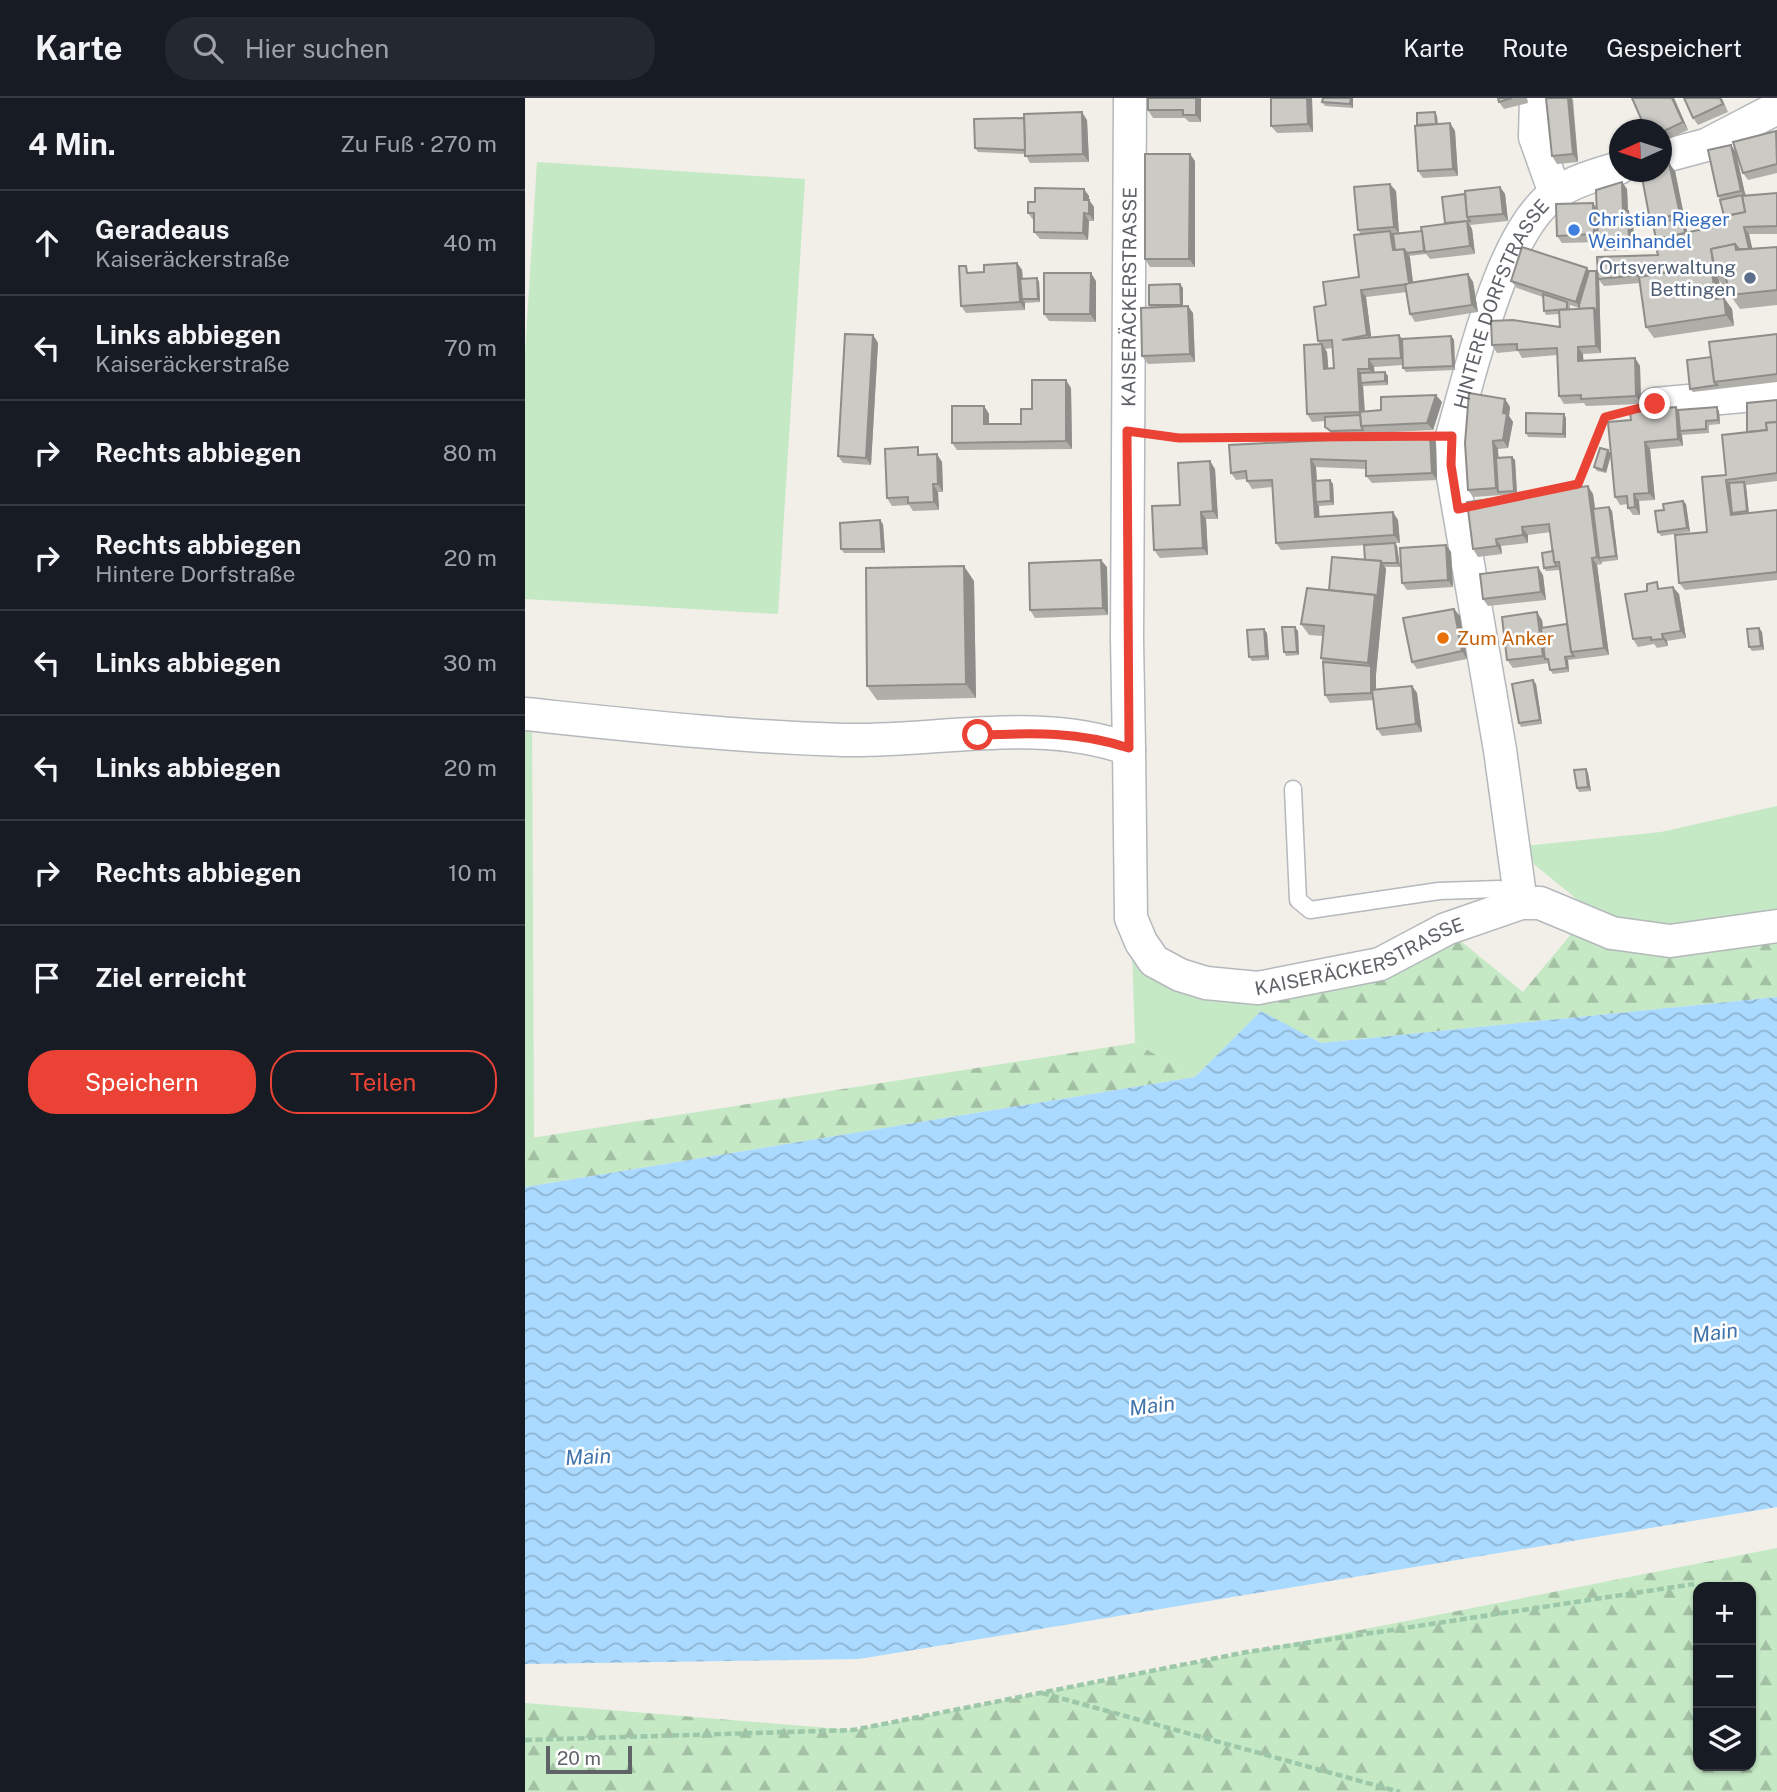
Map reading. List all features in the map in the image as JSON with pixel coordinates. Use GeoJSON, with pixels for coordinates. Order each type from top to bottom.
{"type":"FeatureCollection","features":[{"type":"Feature","properties":{"kind":"street","name":"KAISERÄCKERSTRASSE"},"geometry":{"type":"LineString","coordinates":[[1130,98],[1127,431],[1131,918],[1140,942],[1154,961],[1180,975],[1206,983],[1258,988],[1380,964],[1446,929],[1521,903]]}},
{"type":"Feature","properties":{"kind":"street"},"geometry":{"type":"LineString","coordinates":[[1536,98],[1535,138],[1555,193]]}},
{"type":"Feature","properties":{"kind":"street"},"geometry":{"type":"LineString","coordinates":[[1672,154],[1706,145],[1777,108]]}},
{"type":"Feature","properties":{"kind":"street","name":"HINTERE DORFSTRASSE"},"geometry":{"type":"LineString","coordinates":[[1521,903],[1500,750],[1451,465],[1452,436],[1505,264],[1527,220],[1555,193],[1609,172]]}},
{"type":"Feature","properties":{"kind":"street"},"geometry":{"type":"LineString","coordinates":[[1655,404],[1777,393]]}},
{"type":"Feature","properties":{"kind":"street"},"geometry":{"type":"LineString","coordinates":[[525,714],[722,736],[848,740],[1057,732],[1098,737],[1129,748]]}},
{"type":"Feature","properties":{"kind":"street"},"geometry":{"type":"LineString","coordinates":[[1521,903],[1540,904],[1612,933],[1670,941],[1777,926]]}},
{"type":"Feature","properties":{"kind":"lane"},"geometry":{"type":"LineString","coordinates":[[1293,789],[1298,900],[1310,910],[1439,891],[1499,889],[1521,903]]}},
{"type":"Feature","properties":{"kind":"path"},"geometry":{"type":"LineString","coordinates":[[1525,495],[1578,484],[1605,417],[1655,404]]}},
{"type":"Feature","properties":{"kind":"path"},"geometry":{"type":"LineString","coordinates":[[1127,431],[1179,438],[1452,436]]}},
{"type":"Feature","properties":{"kind":"path"},"geometry":{"type":"LineString","coordinates":[[525,1740],[853,1730],[1247,1653],[1693,1584]]}},
{"type":"Feature","properties":{"kind":"path"},"geometry":{"type":"LineString","coordinates":[[1041,1693],[1400,1792]]}},
{"type":"Feature","properties":{"kind":"green space"},"geometry":{"type":"Polygon","coordinates":[[[537,162],[805,179],[778,614],[525,599],[525,353],[537,162]]]}},
{"type":"Feature","properties":{"kind":"green space"},"geometry":{"type":"Polygon","coordinates":[[[525,714],[532,715],[534,1138],[525,1139],[525,714]]]}},
{"type":"Feature","properties":{"kind":"green space"},"geometry":{"type":"Polygon","coordinates":[[[1777,806],[1777,926],[1670,941],[1590,910],[1513,847],[1661,832],[1777,806]]]}},
{"type":"Feature","properties":{"kind":"green space"},"geometry":{"type":"Polygon","coordinates":[[[1131,918],[1154,961],[1258,988],[1321,1043],[1260,1012],[1195,1077],[1135,1043],[1131,918]]]}},
{"type":"Feature","properties":{"kind":"green space"},"geometry":{"type":"Polygon","coordinates":[[[1582,921],[1612,933],[1777,926],[1777,997],[1321,1043],[1258,988],[1446,929],[1523,992],[1582,921]]]}},
{"type":"Feature","properties":{"kind":"green space"},"geometry":{"type":"Polygon","coordinates":[[[1135,1043],[1195,1077],[525,1187],[525,1139],[1135,1043]]]}},
{"type":"Feature","properties":{"kind":"green space"},"geometry":{"type":"Polygon","coordinates":[[[1777,1548],[1777,1792],[525,1792],[525,1703],[853,1730],[1777,1548]]]}},
{"type":"Feature","properties":{"kind":"water","name":"Main"},"geometry":{"type":"Polygon","coordinates":[[[1777,997],[1777,1507],[859,1659],[525,1664],[525,1187],[1195,1077],[1261,1011],[1321,1043],[1777,997]]]}},
{"type":"Feature","properties":{"kind":"building"},"geometry":{"type":"Polygon","coordinates":[[[1148,98],[1196,98],[1196,115],[1183,115],[1183,110],[1148,110],[1148,98]]]}},
{"type":"Feature","properties":{"kind":"building"},"geometry":{"type":"Polygon","coordinates":[[[1271,98],[1307,98],[1308,124],[1271,126],[1271,98]]]}},
{"type":"Feature","properties":{"kind":"building"},"geometry":{"type":"Polygon","coordinates":[[[1323,98],[1351,98],[1350,104],[1322,102],[1323,98]]]}},
{"type":"Feature","properties":{"kind":"building"},"geometry":{"type":"Polygon","coordinates":[[[1546,98],[1568,98],[1573,154],[1552,156],[1546,98]]]}},
{"type":"Feature","properties":{"kind":"building"},"geometry":{"type":"Polygon","coordinates":[[[1632,98],[1672,98],[1683,122],[1672,127],[1672,119],[1641,119],[1632,98]]]}},
{"type":"Feature","properties":{"kind":"building"},"geometry":{"type":"Polygon","coordinates":[[[1684,98],[1720,98],[1723,104],[1693,118],[1684,98]]]}},
{"type":"Feature","properties":{"kind":"building"},"geometry":{"type":"Polygon","coordinates":[[[1082,112],[1083,154],[1025,156],[1024,114],[1082,112]]]}},
{"type":"Feature","properties":{"kind":"building"},"geometry":{"type":"Polygon","coordinates":[[[1435,112],[1436,124],[1417,125],[1417,113],[1435,112]]]}},
{"type":"Feature","properties":{"kind":"building"},"geometry":{"type":"Polygon","coordinates":[[[1024,118],[1025,150],[975,148],[974,119],[1024,118]]]}},
{"type":"Feature","properties":{"kind":"building"},"geometry":{"type":"Polygon","coordinates":[[[1450,123],[1453,169],[1418,171],[1415,126],[1450,123]]]}},
{"type":"Feature","properties":{"kind":"building"},"geometry":{"type":"Polygon","coordinates":[[[1776,131],[1777,164],[1743,173],[1733,142],[1776,131]]]}},
{"type":"Feature","properties":{"kind":"building"},"geometry":{"type":"Polygon","coordinates":[[[1731,145],[1741,191],[1718,196],[1708,150],[1731,145]]]}},
{"type":"Feature","properties":{"kind":"building"},"geometry":{"type":"Polygon","coordinates":[[[1145,154],[1190,154],[1189,259],[1145,259],[1145,154]]]}},
{"type":"Feature","properties":{"kind":"building"},"geometry":{"type":"Polygon","coordinates":[[[1672,177],[1680,214],[1650,220],[1643,182],[1672,182],[1672,177]]]}},
{"type":"Feature","properties":{"kind":"building"},"geometry":{"type":"Polygon","coordinates":[[[1622,182],[1623,211],[1628,211],[1629,242],[1598,243],[1596,190],[1622,182]]]}},
{"type":"Feature","properties":{"kind":"building"},"geometry":{"type":"Polygon","coordinates":[[[1390,184],[1394,227],[1358,230],[1354,187],[1390,184]]]}},
{"type":"Feature","properties":{"kind":"building"},"geometry":{"type":"Polygon","coordinates":[[[1500,187],[1503,214],[1467,217],[1465,191],[1500,187]]]}},
{"type":"Feature","properties":{"kind":"building"},"geometry":{"type":"Polygon","coordinates":[[[1035,188],[1084,189],[1084,200],[1089,200],[1089,214],[1084,213],[1083,233],[1034,232],[1034,213],[1028,213],[1028,202],[1035,202],[1035,188]]]}},
{"type":"Feature","properties":{"kind":"building"},"geometry":{"type":"Polygon","coordinates":[[[1777,193],[1777,226],[1744,227],[1749,249],[1739,249],[1735,244],[1711,249],[1713,262],[1662,273],[1598,279],[1597,257],[1658,255],[1654,239],[1709,228],[1708,220],[1745,212],[1742,196],[1777,193]]]}},
{"type":"Feature","properties":{"kind":"building"},"geometry":{"type":"Polygon","coordinates":[[[1465,194],[1467,217],[1470,221],[1445,223],[1442,197],[1465,194]]]}},
{"type":"Feature","properties":{"kind":"building"},"geometry":{"type":"Polygon","coordinates":[[[1743,195],[1745,212],[1724,216],[1720,200],[1743,195]]]}},
{"type":"Feature","properties":{"kind":"building"},"geometry":{"type":"Polygon","coordinates":[[[1593,203],[1594,234],[1557,236],[1556,204],[1593,203]]]}},
{"type":"Feature","properties":{"kind":"building"},"geometry":{"type":"Polygon","coordinates":[[[1682,218],[1685,233],[1656,239],[1653,224],[1682,218]]]}},
{"type":"Feature","properties":{"kind":"building"},"geometry":{"type":"Polygon","coordinates":[[[1467,221],[1470,246],[1425,252],[1421,227],[1467,221]]]}},
{"type":"Feature","properties":{"kind":"building"},"geometry":{"type":"Polygon","coordinates":[[[1390,231],[1393,250],[1404,249],[1409,283],[1468,274],[1472,305],[1410,314],[1405,284],[1361,290],[1367,335],[1342,340],[1399,335],[1401,358],[1369,359],[1369,369],[1358,369],[1360,412],[1307,414],[1304,345],[1322,344],[1324,369],[1334,368],[1332,340],[1318,341],[1314,307],[1326,305],[1323,282],[1359,277],[1354,235],[1390,231]]]}},
{"type":"Feature","properties":{"kind":"building"},"geometry":{"type":"Polygon","coordinates":[[[1422,231],[1424,251],[1407,253],[1404,249],[1395,250],[1393,234],[1422,231]]]}},
{"type":"Feature","properties":{"kind":"building"},"geometry":{"type":"Polygon","coordinates":[[[1735,244],[1736,250],[1777,247],[1777,290],[1730,295],[1725,274],[1716,276],[1711,249],[1735,244]]]}},
{"type":"Feature","properties":{"kind":"building"},"geometry":{"type":"Polygon","coordinates":[[[1522,247],[1587,268],[1576,302],[1511,281],[1522,247]]]}},
{"type":"Feature","properties":{"kind":"building"},"geometry":{"type":"Polygon","coordinates":[[[1017,263],[1020,302],[961,306],[959,266],[966,266],[967,273],[984,272],[984,265],[1017,263]]]}},
{"type":"Feature","properties":{"kind":"building"},"geometry":{"type":"Polygon","coordinates":[[[1711,266],[1716,299],[1724,298],[1726,315],[1646,327],[1639,277],[1711,266]]]}},
{"type":"Feature","properties":{"kind":"building"},"geometry":{"type":"Polygon","coordinates":[[[1589,271],[1596,271],[1597,312],[1594,308],[1579,309],[1589,271]]]}},
{"type":"Feature","properties":{"kind":"building"},"geometry":{"type":"Polygon","coordinates":[[[1044,273],[1091,273],[1090,314],[1044,314],[1044,273]]]}},
{"type":"Feature","properties":{"kind":"building"},"geometry":{"type":"Polygon","coordinates":[[[1037,278],[1038,299],[1022,299],[1020,279],[1037,278]]]}},
{"type":"Feature","properties":{"kind":"building"},"geometry":{"type":"Polygon","coordinates":[[[1180,284],[1181,305],[1149,305],[1149,285],[1180,284]]]}},
{"type":"Feature","properties":{"kind":"building"},"geometry":{"type":"Polygon","coordinates":[[[1543,294],[1567,302],[1567,309],[1544,311],[1543,294]]]}},
{"type":"Feature","properties":{"kind":"building"},"geometry":{"type":"Polygon","coordinates":[[[1188,306],[1190,354],[1142,356],[1141,308],[1188,306]]]}},
{"type":"Feature","properties":{"kind":"building"},"geometry":{"type":"Polygon","coordinates":[[[1594,308],[1596,346],[1578,347],[1578,361],[1635,358],[1636,396],[1581,399],[1581,395],[1559,396],[1557,348],[1517,350],[1517,344],[1492,345],[1491,321],[1513,320],[1560,327],[1559,310],[1594,308]]]}},
{"type":"Feature","properties":{"kind":"building"},"geometry":{"type":"Polygon","coordinates":[[[845,334],[873,335],[866,458],[838,456],[845,334]]]}},
{"type":"Feature","properties":{"kind":"building"},"geometry":{"type":"Polygon","coordinates":[[[1777,334],[1777,374],[1714,382],[1709,342],[1777,334]]]}},
{"type":"Feature","properties":{"kind":"building"},"geometry":{"type":"Polygon","coordinates":[[[1451,336],[1453,366],[1403,368],[1402,339],[1451,336]]]}},
{"type":"Feature","properties":{"kind":"building"},"geometry":{"type":"Polygon","coordinates":[[[1711,357],[1714,382],[1717,385],[1690,389],[1687,360],[1711,357]]]}},
{"type":"Feature","properties":{"kind":"building"},"geometry":{"type":"Polygon","coordinates":[[[1385,372],[1385,381],[1361,383],[1360,373],[1385,372]]]}},
{"type":"Feature","properties":{"kind":"building"},"geometry":{"type":"Polygon","coordinates":[[[1032,380],[1066,380],[1066,441],[952,443],[952,406],[984,406],[984,424],[1021,424],[1021,409],[1032,409],[1032,380]]]}},
{"type":"Feature","properties":{"kind":"building"},"geometry":{"type":"Polygon","coordinates":[[[1469,393],[1505,399],[1503,413],[1507,414],[1503,440],[1493,441],[1496,488],[1468,490],[1465,443],[1469,393]]]}},
{"type":"Feature","properties":{"kind":"building"},"geometry":{"type":"Polygon","coordinates":[[[1436,395],[1427,423],[1361,426],[1360,412],[1381,410],[1381,397],[1436,395]]]}},
{"type":"Feature","properties":{"kind":"building"},"geometry":{"type":"Polygon","coordinates":[[[1777,400],[1777,422],[1766,423],[1767,430],[1747,432],[1747,403],[1777,400]]]}},
{"type":"Feature","properties":{"kind":"building"},"geometry":{"type":"Polygon","coordinates":[[[1676,407],[1678,439],[1645,442],[1649,493],[1634,494],[1635,507],[1628,508],[1627,496],[1615,497],[1608,422],[1631,420],[1630,411],[1676,407]]]}},
{"type":"Feature","properties":{"kind":"building"},"geometry":{"type":"Polygon","coordinates":[[[1717,407],[1718,420],[1706,421],[1706,429],[1680,431],[1678,410],[1717,407]]]}},
{"type":"Feature","properties":{"kind":"building"},"geometry":{"type":"Polygon","coordinates":[[[1526,413],[1564,414],[1563,434],[1526,433],[1526,413]]]}},
{"type":"Feature","properties":{"kind":"building"},"geometry":{"type":"Polygon","coordinates":[[[1360,415],[1363,430],[1331,431],[1325,427],[1325,417],[1360,415]]]}},
{"type":"Feature","properties":{"kind":"building"},"geometry":{"type":"Polygon","coordinates":[[[1777,422],[1777,473],[1726,480],[1731,515],[1777,510],[1777,572],[1679,583],[1675,535],[1707,532],[1702,477],[1726,475],[1722,435],[1767,430],[1766,423],[1777,422]]]}},
{"type":"Feature","properties":{"kind":"building"},"geometry":{"type":"Polygon","coordinates":[[[1430,435],[1432,473],[1366,476],[1366,461],[1311,459],[1315,517],[1393,512],[1394,535],[1276,543],[1272,480],[1247,481],[1246,471],[1231,473],[1229,445],[1430,435]]]}},
{"type":"Feature","properties":{"kind":"building"},"geometry":{"type":"Polygon","coordinates":[[[918,447],[918,455],[937,454],[938,484],[933,484],[934,502],[908,503],[908,497],[887,498],[885,449],[918,447]]]}},
{"type":"Feature","properties":{"kind":"building"},"geometry":{"type":"Polygon","coordinates":[[[1600,448],[1608,450],[1603,470],[1594,467],[1600,448]]]}},
{"type":"Feature","properties":{"kind":"building"},"geometry":{"type":"Polygon","coordinates":[[[1512,457],[1514,491],[1498,492],[1496,458],[1512,457]]]}},
{"type":"Feature","properties":{"kind":"building"},"geometry":{"type":"Polygon","coordinates":[[[1210,461],[1213,511],[1201,512],[1203,548],[1154,550],[1152,506],[1180,505],[1178,463],[1210,461]]]}},
{"type":"Feature","properties":{"kind":"building"},"geometry":{"type":"Polygon","coordinates":[[[1330,480],[1331,501],[1316,502],[1315,481],[1330,480]]]}},
{"type":"Feature","properties":{"kind":"building"},"geometry":{"type":"Polygon","coordinates":[[[1744,482],[1747,511],[1732,513],[1729,483],[1744,482]]]}},
{"type":"Feature","properties":{"kind":"building"},"geometry":{"type":"Polygon","coordinates":[[[1588,486],[1597,557],[1592,558],[1604,648],[1571,652],[1559,562],[1554,562],[1549,524],[1522,527],[1523,535],[1496,539],[1497,546],[1473,549],[1467,502],[1588,486]]]}},
{"type":"Feature","properties":{"kind":"building"},"geometry":{"type":"Polygon","coordinates":[[[1683,501],[1687,528],[1658,532],[1655,511],[1664,510],[1663,504],[1683,501]]]}},
{"type":"Feature","properties":{"kind":"building"},"geometry":{"type":"Polygon","coordinates":[[[1609,507],[1616,556],[1599,558],[1593,509],[1609,507]]]}},
{"type":"Feature","properties":{"kind":"building"},"geometry":{"type":"Polygon","coordinates":[[[880,520],[882,549],[841,549],[840,523],[880,520]]]}},
{"type":"Feature","properties":{"kind":"building"},"geometry":{"type":"Polygon","coordinates":[[[1395,543],[1397,563],[1365,560],[1364,545],[1395,543]]]}},
{"type":"Feature","properties":{"kind":"building"},"geometry":{"type":"Polygon","coordinates":[[[1446,545],[1448,580],[1402,583],[1400,548],[1446,545]]]}},
{"type":"Feature","properties":{"kind":"building"},"geometry":{"type":"Polygon","coordinates":[[[1553,551],[1557,566],[1544,568],[1542,553],[1553,551]]]}},
{"type":"Feature","properties":{"kind":"building"},"geometry":{"type":"Polygon","coordinates":[[[1332,557],[1381,561],[1377,598],[1375,595],[1329,590],[1332,557]]]}},
{"type":"Feature","properties":{"kind":"building"},"geometry":{"type":"Polygon","coordinates":[[[1101,560],[1103,608],[1030,610],[1029,563],[1101,560]]]}},
{"type":"Feature","properties":{"kind":"building"},"geometry":{"type":"Polygon","coordinates":[[[964,566],[966,684],[867,686],[866,568],[964,566]]]}},
{"type":"Feature","properties":{"kind":"building"},"geometry":{"type":"Polygon","coordinates":[[[1538,567],[1541,592],[1483,599],[1480,574],[1538,567]]]}},
{"type":"Feature","properties":{"kind":"building"},"geometry":{"type":"Polygon","coordinates":[[[1657,582],[1658,589],[1673,587],[1681,631],[1662,634],[1663,639],[1633,639],[1625,594],[1647,591],[1647,584],[1657,582]]]}},
{"type":"Feature","properties":{"kind":"building"},"geometry":{"type":"Polygon","coordinates":[[[1307,588],[1375,595],[1368,663],[1321,658],[1324,626],[1301,624],[1307,588]]]}},
{"type":"Feature","properties":{"kind":"building"},"geometry":{"type":"Polygon","coordinates":[[[1454,609],[1462,651],[1412,662],[1403,618],[1454,609]]]}},
{"type":"Feature","properties":{"kind":"building"},"geometry":{"type":"Polygon","coordinates":[[[1537,612],[1543,656],[1507,660],[1502,617],[1537,612]]]}},
{"type":"Feature","properties":{"kind":"building"},"geometry":{"type":"Polygon","coordinates":[[[1567,624],[1574,656],[1565,657],[1567,668],[1550,670],[1548,659],[1545,659],[1541,628],[1567,624]]]}},
{"type":"Feature","properties":{"kind":"building"},"geometry":{"type":"Polygon","coordinates":[[[1282,627],[1295,627],[1297,652],[1284,652],[1282,627]]]}},
{"type":"Feature","properties":{"kind":"building"},"geometry":{"type":"Polygon","coordinates":[[[1759,628],[1761,646],[1749,647],[1747,629],[1759,628]]]}},
{"type":"Feature","properties":{"kind":"building"},"geometry":{"type":"Polygon","coordinates":[[[1264,629],[1266,656],[1249,657],[1247,630],[1264,629]]]}},
{"type":"Feature","properties":{"kind":"building"},"geometry":{"type":"Polygon","coordinates":[[[1323,662],[1371,666],[1371,693],[1325,695],[1323,662]]]}},
{"type":"Feature","properties":{"kind":"building"},"geometry":{"type":"Polygon","coordinates":[[[1533,680],[1540,720],[1519,723],[1512,684],[1533,680]]]}},
{"type":"Feature","properties":{"kind":"building"},"geometry":{"type":"Polygon","coordinates":[[[1412,686],[1416,724],[1377,729],[1372,690],[1412,686]]]}},
{"type":"Feature","properties":{"kind":"building"},"geometry":{"type":"Polygon","coordinates":[[[1586,769],[1588,787],[1577,788],[1574,770],[1586,769]]]}},
{"type":"Feature","properties":{"kind":"place","name":"Christian Rieger Weinhandel"},"geometry":{"type":"Point","coordinates":[1574,230]}},
{"type":"Feature","properties":{"kind":"place","name":"Ortsverwaltung Bettingen"},"geometry":{"type":"Point","coordinates":[1750,278]}},
{"type":"Feature","properties":{"kind":"place","name":"Zum Anker"},"geometry":{"type":"Point","coordinates":[1443,638]}},
{"type":"Feature","properties":{"kind":"route"},"geometry":{"type":"LineString","coordinates":[[978,735],[1057,732],[1098,737],[1129,748],[1126,639],[1127,431],[1179,438],[1452,436],[1451,465],[1458,509],[1578,484],[1605,417],[1655,404]]}}]}
